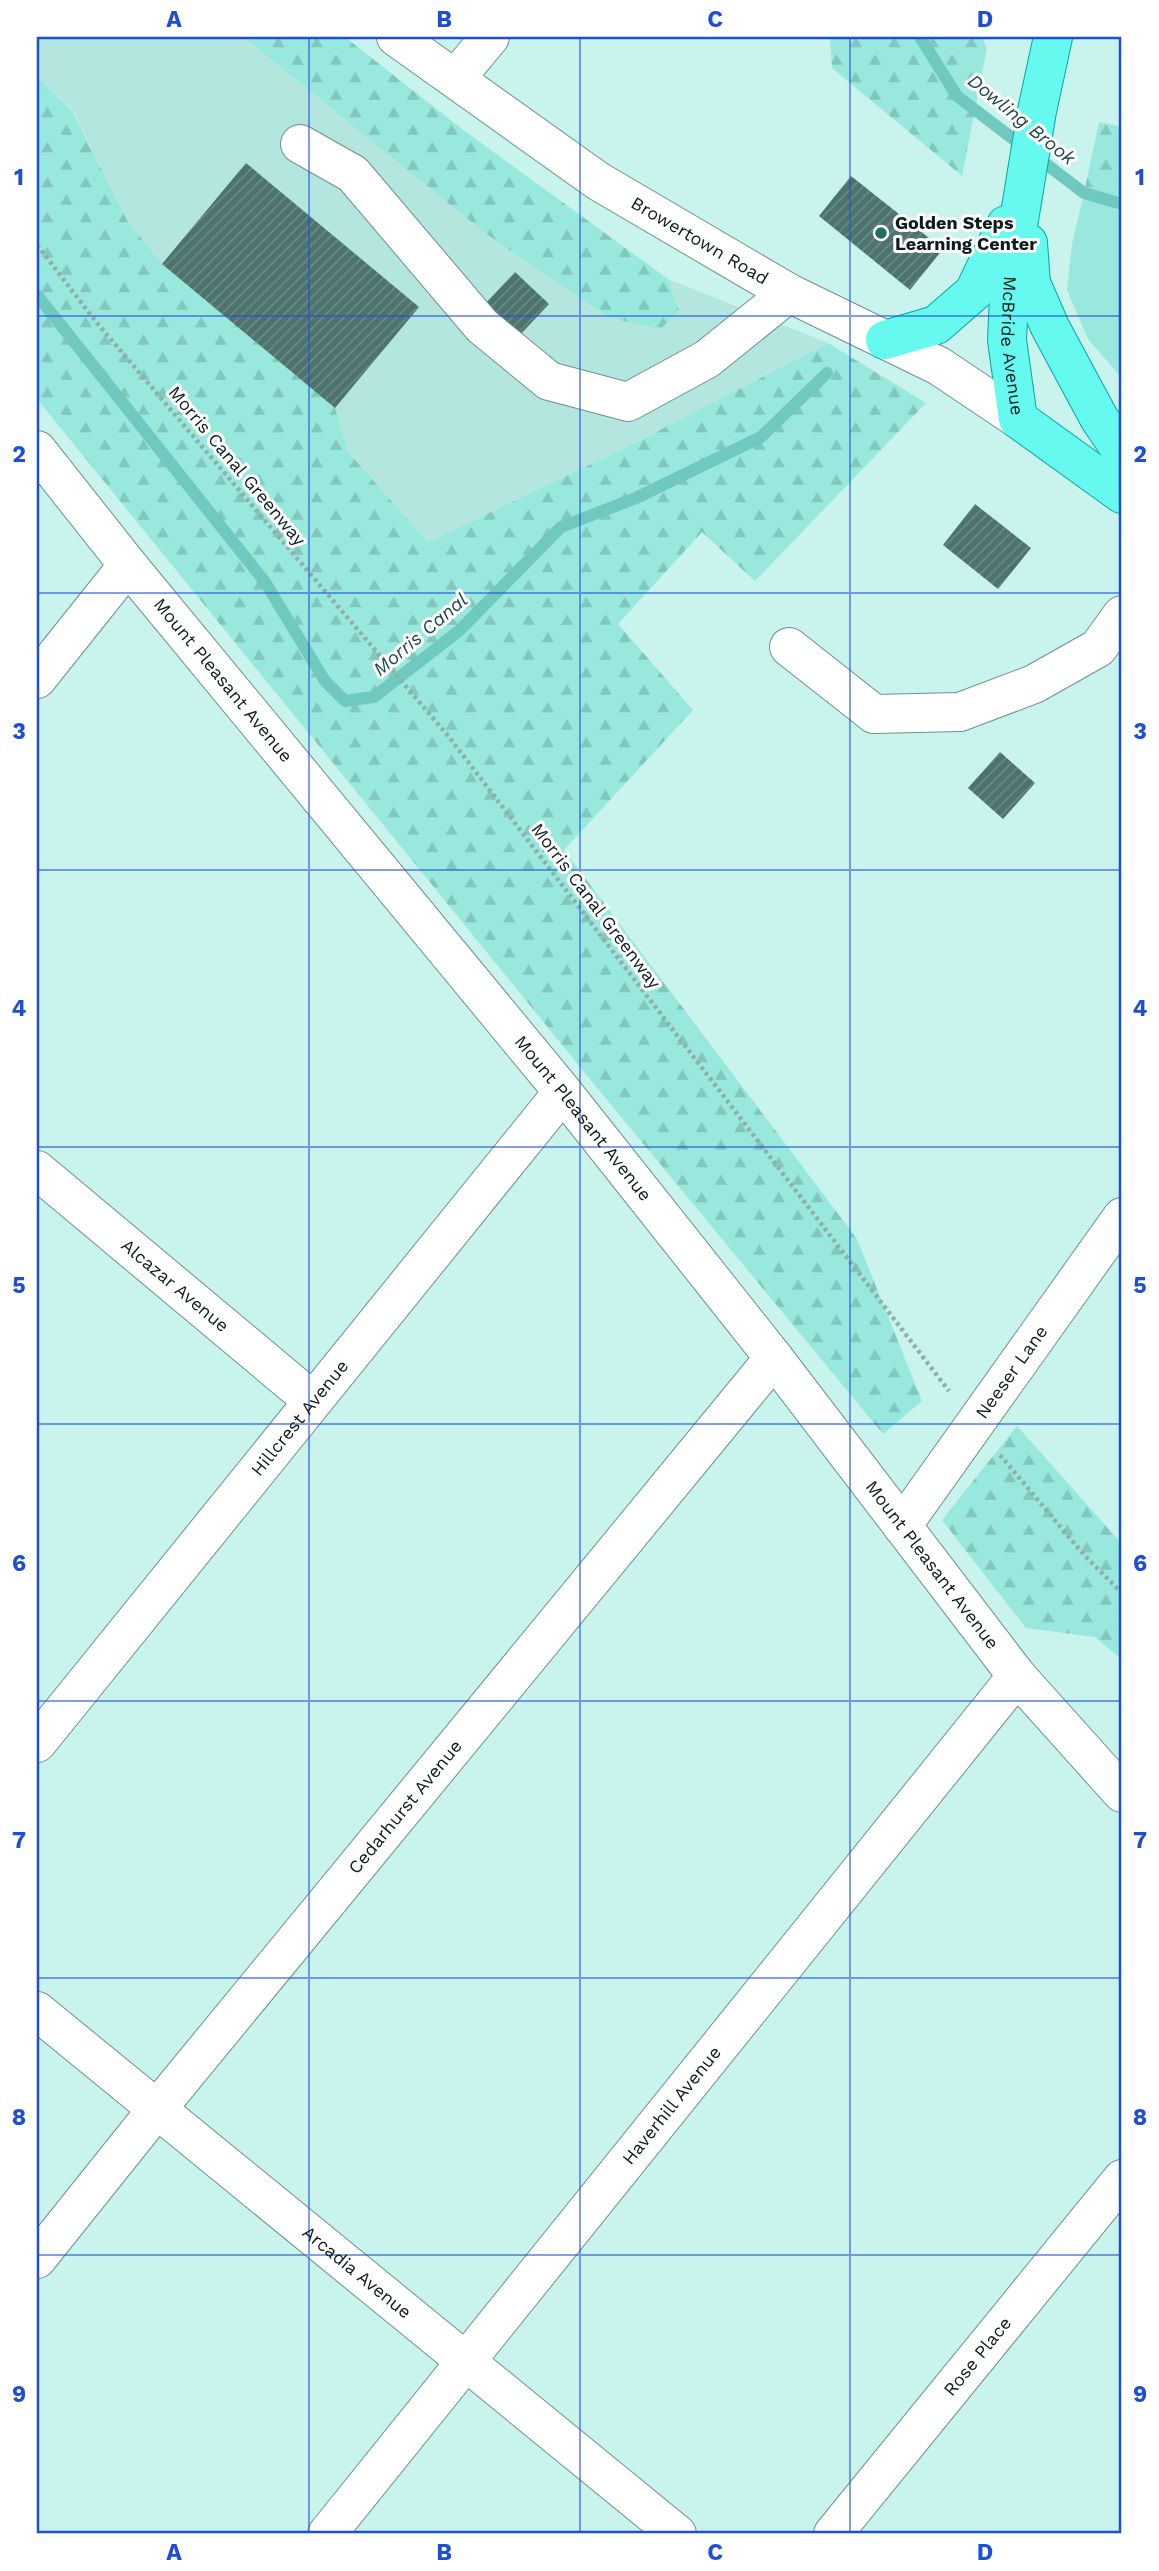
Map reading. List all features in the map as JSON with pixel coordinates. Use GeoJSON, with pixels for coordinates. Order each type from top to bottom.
{"type":"FeatureCollection","features":[{"type":"Feature","properties":{"kind":"main road","name":"McBride Avenue"},"geometry":{"type":"LineString","coordinates":[[1053,37],[1023,188],[1010,274],[1007,340],[1018,419],[1122,494]]}},
{"type":"Feature","properties":{"kind":"main road","name":"McBride Avenue"},"geometry":{"type":"LineString","coordinates":[[1023,188],[1031,283],[1050,327],[1092,407],[1122,452]]}},
{"type":"Feature","properties":{"kind":"main road"},"geometry":{"type":"LineString","coordinates":[[885,340],[936,324],[974,292],[1023,188]]}},
{"type":"Feature","properties":{"kind":"street","name":"Browertown Road"},"geometry":{"type":"LineString","coordinates":[[396,37],[598,181],[789,293],[939,366],[1018,419]]}},
{"type":"Feature","properties":{"kind":"street"},"geometry":{"type":"LineString","coordinates":[[456,78],[490,37]]}},
{"type":"Feature","properties":{"kind":"street"},"geometry":{"type":"LineString","coordinates":[[300,144],[353,174],[482,326],[549,381],[628,402],[707,359],[789,293]]}},
{"type":"Feature","properties":{"kind":"street","name":"Mount Pleasant Avenue"},"geometry":{"type":"LineString","coordinates":[[37,450],[128,565],[563,1092],[774,1358],[1017,1676],[1122,1793]]}},
{"type":"Feature","properties":{"kind":"street"},"geometry":{"type":"LineString","coordinates":[[37,679],[128,565]]}},
{"type":"Feature","properties":{"kind":"street"},"geometry":{"type":"LineString","coordinates":[[789,647],[874,714],[960,712],[1034,684],[1098,648],[1122,615]]}},
{"type":"Feature","properties":{"kind":"street","name":"Hillcrest Avenue"},"geometry":{"type":"LineString","coordinates":[[39,1736],[563,1092]]}},
{"type":"Feature","properties":{"kind":"street","name":"Alcazar Avenue"},"geometry":{"type":"LineString","coordinates":[[37,1170],[313,1401]]}},
{"type":"Feature","properties":{"kind":"street","name":"Neeser Lane"},"geometry":{"type":"LineString","coordinates":[[902,1526],[1122,1217]]}},
{"type":"Feature","properties":{"kind":"street","name":"Cedarhurst Avenue"},"geometry":{"type":"LineString","coordinates":[[37,2259],[774,1358]]}},
{"type":"Feature","properties":{"kind":"street","name":"Haverhill Avenue"},"geometry":{"type":"LineString","coordinates":[[327,2534],[1017,1676]]}},
{"type":"Feature","properties":{"kind":"street","name":"Arcadia Avenue"},"geometry":{"type":"LineString","coordinates":[[37,2011],[677,2534]]}},
{"type":"Feature","properties":{"kind":"street","name":"Rose Place"},"geometry":{"type":"LineString","coordinates":[[834,2534],[1122,2179]]}},
{"type":"Feature","properties":{"kind":"path","name":"Morris Canal Greenway"},"geometry":{"type":"LineString","coordinates":[[37,244],[97,323],[449,737],[975,1425],[1085,1556],[1122,1593]]}},
{"type":"Feature","properties":{"kind":"shaded area"},"geometry":{"type":"Polygon","coordinates":[[[37,37],[244,37],[338,112],[679,310],[668,279],[828,343],[631,445],[428,542],[348,452],[335,408],[162,264],[128,222],[74,112],[37,77],[37,37]]]}},
{"type":"Feature","properties":{"kind":"green space"},"geometry":{"type":"Polygon","coordinates":[[[244,37],[345,37],[462,129],[668,279],[679,310],[661,329],[610,318],[485,233],[244,37]]]}},
{"type":"Feature","properties":{"kind":"green space"},"geometry":{"type":"Polygon","coordinates":[[[830,37],[982,37],[987,48],[962,176],[832,68],[830,37]]]}},
{"type":"Feature","properties":{"kind":"green space"},"geometry":{"type":"Polygon","coordinates":[[[37,77],[73,112],[128,222],[162,264],[335,408],[348,452],[428,542],[631,445],[828,343],[926,403],[755,581],[702,532],[618,624],[693,710],[564,850],[857,1239],[922,1401],[883,1434],[589,1078],[37,399],[37,77]]]}},
{"type":"Feature","properties":{"kind":"green space"},"geometry":{"type":"Polygon","coordinates":[[[1099,122],[1122,127],[1122,204],[1084,193],[1099,122]]]}},
{"type":"Feature","properties":{"kind":"green space"},"geometry":{"type":"Polygon","coordinates":[[[1084,193],[1122,204],[1122,378],[1088,339],[1067,290],[1072,244],[1084,193]]]}},
{"type":"Feature","properties":{"kind":"green space"},"geometry":{"type":"Polygon","coordinates":[[[1017,1426],[1122,1544],[1122,1660],[1095,1637],[1026,1628],[942,1520],[1017,1426]]]}},
{"type":"Feature","properties":{"kind":"building"},"geometry":{"type":"Polygon","coordinates":[[[246,163],[419,307],[335,408],[162,264],[246,163]]]}},
{"type":"Feature","properties":{"kind":"building","name":"Golden Steps Learning Center"},"geometry":{"type":"Polygon","coordinates":[[[851,176],[943,249],[910,290],[819,216],[851,176]]]}},
{"type":"Feature","properties":{"kind":"building"},"geometry":{"type":"Polygon","coordinates":[[[515,272],[549,304],[518,337],[484,305],[515,272]]]}},
{"type":"Feature","properties":{"kind":"building"},"geometry":{"type":"Polygon","coordinates":[[[975,504],[1031,548],[998,589],[943,545],[975,504]]]}},
{"type":"Feature","properties":{"kind":"building"},"geometry":{"type":"Polygon","coordinates":[[[1000,752],[1035,783],[1003,819],[968,788],[1000,752]]]}},
{"type":"Feature","properties":{"kind":"waterway","name":"Dowling Brook"},"geometry":{"type":"LineString","coordinates":[[920,37],[957,96],[1084,193],[1122,204]]}},
{"type":"Feature","properties":{"kind":"waterway","name":"Morris Canal"},"geometry":{"type":"LineString","coordinates":[[37,295],[265,582],[325,681],[345,701],[374,697],[460,630],[561,527],[636,498],[761,437],[827,373]]}},
{"type":"Feature","properties":{"kind":"place","name":"Golden Steps Learning Center"},"geometry":{"type":"Point","coordinates":[881,233]}}]}
